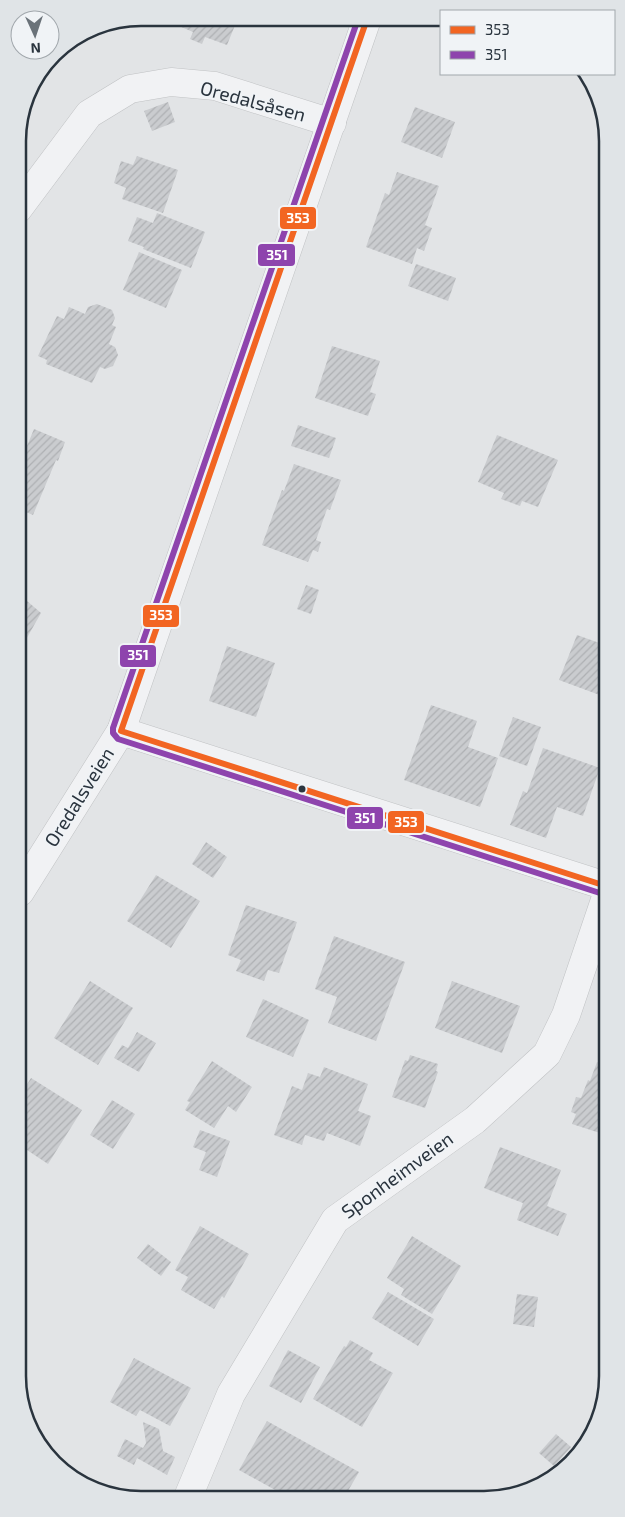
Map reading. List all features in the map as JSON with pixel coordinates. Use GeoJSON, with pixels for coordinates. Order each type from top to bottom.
{"type":"FeatureCollection","features":[{"type":"Feature","properties":{"kind":"street","name":"Oredalsveien"},"geometry":{"type":"LineString","coordinates":[[26,882],[121,731],[365,26]]}},
{"type":"Feature","properties":{"kind":"street","name":"Oredalsåsen"},"geometry":{"type":"LineString","coordinates":[[26,198],[89,114],[130,89],[171,82],[215,86],[332,123]]}},
{"type":"Feature","properties":{"kind":"street"},"geometry":{"type":"LineString","coordinates":[[121,731],[599,884]]}},
{"type":"Feature","properties":{"kind":"street","name":"Sponheimveien"},"geometry":{"type":"LineString","coordinates":[[191,1491],[231,1394],[335,1220],[474,1120],[547,1054],[566,1015],[599,918]]}},
{"type":"Feature","properties":{"kind":"building"},"geometry":{"type":"Polygon","coordinates":[[[179,26],[235,26],[227,45],[205,37],[202,44],[190,39],[193,32],[179,26]]]}},
{"type":"Feature","properties":{"kind":"building"},"geometry":{"type":"Polygon","coordinates":[[[168,102],[175,122],[152,131],[144,111],[168,102]]]}},
{"type":"Feature","properties":{"kind":"building"},"geometry":{"type":"Polygon","coordinates":[[[415,107],[455,122],[442,158],[401,142],[415,107]]]}},
{"type":"Feature","properties":{"kind":"building"},"geometry":{"type":"Polygon","coordinates":[[[137,156],[178,170],[163,213],[122,199],[126,188],[114,183],[121,161],[133,165],[137,156]]]}},
{"type":"Feature","properties":{"kind":"building"},"geometry":{"type":"Polygon","coordinates":[[[397,172],[439,186],[425,225],[432,228],[424,251],[417,248],[412,264],[366,247],[385,193],[389,195],[397,172]]]}},
{"type":"Feature","properties":{"kind":"building"},"geometry":{"type":"Polygon","coordinates":[[[157,213],[205,232],[191,268],[128,241],[137,217],[153,223],[157,213]]]}},
{"type":"Feature","properties":{"kind":"building"},"geometry":{"type":"Polygon","coordinates":[[[139,252],[182,270],[166,308],[123,290],[139,252]]]}},
{"type":"Feature","properties":{"kind":"building"},"geometry":{"type":"Polygon","coordinates":[[[416,264],[456,278],[448,301],[408,286],[416,264]]]}},
{"type":"Feature","properties":{"kind":"building"},"geometry":{"type":"Polygon","coordinates":[[[97,304],[112,310],[115,318],[112,325],[116,327],[109,344],[115,347],[118,355],[113,366],[105,369],[100,367],[92,383],[46,364],[47,360],[38,356],[57,316],[64,319],[69,307],[85,314],[88,307],[97,304]]]}},
{"type":"Feature","properties":{"kind":"building"},"geometry":{"type":"Polygon","coordinates":[[[332,346],[380,361],[370,392],[376,394],[368,416],[315,398],[332,346]]]}},
{"type":"Feature","properties":{"kind":"building"},"geometry":{"type":"Polygon","coordinates":[[[298,425],[336,438],[329,458],[291,446],[298,425]]]}},
{"type":"Feature","properties":{"kind":"building"},"geometry":{"type":"Polygon","coordinates":[[[34,429],[65,442],[33,515],[26,512],[27,446],[34,429]]]}},
{"type":"Feature","properties":{"kind":"building"},"geometry":{"type":"Polygon","coordinates":[[[497,435],[558,460],[538,507],[522,501],[520,506],[501,499],[504,493],[478,482],[497,435]]]}},
{"type":"Feature","properties":{"kind":"building"},"geometry":{"type":"Polygon","coordinates":[[[294,464],[341,480],[330,510],[327,509],[316,540],[321,542],[318,552],[313,550],[308,562],[262,545],[282,490],[284,491],[294,464]]]}},
{"type":"Feature","properties":{"kind":"building"},"geometry":{"type":"Polygon","coordinates":[[[306,585],[319,590],[311,614],[297,609],[306,585]]]}},
{"type":"Feature","properties":{"kind":"building"},"geometry":{"type":"Polygon","coordinates":[[[26,600],[41,613],[26,639],[26,600]]]}},
{"type":"Feature","properties":{"kind":"building"},"geometry":{"type":"Polygon","coordinates":[[[577,635],[599,643],[599,695],[559,680],[577,635]]]}},
{"type":"Feature","properties":{"kind":"building"},"geometry":{"type":"Polygon","coordinates":[[[227,646],[275,663],[256,717],[209,701],[227,646]]]}},
{"type":"Feature","properties":{"kind":"building"},"geometry":{"type":"Polygon","coordinates":[[[431,705],[477,721],[468,747],[498,758],[480,807],[404,780],[431,705]]]}},
{"type":"Feature","properties":{"kind":"building"},"geometry":{"type":"Polygon","coordinates":[[[513,717],[541,727],[527,766],[499,756],[513,717]]]}},
{"type":"Feature","properties":{"kind":"building"},"geometry":{"type":"Polygon","coordinates":[[[543,748],[599,768],[583,816],[557,807],[546,838],[510,825],[523,791],[527,793],[543,748]]]}},
{"type":"Feature","properties":{"kind":"building"},"geometry":{"type":"Polygon","coordinates":[[[206,842],[227,857],[213,878],[192,864],[206,842]]]}},
{"type":"Feature","properties":{"kind":"building"},"geometry":{"type":"Polygon","coordinates":[[[156,875],[200,901],[171,948],[127,921],[156,875]]]}},
{"type":"Feature","properties":{"kind":"building"},"geometry":{"type":"Polygon","coordinates":[[[246,905],[297,922],[279,973],[268,970],[264,981],[236,971],[241,960],[228,955],[246,905]]]}},
{"type":"Feature","properties":{"kind":"building"},"geometry":{"type":"Polygon","coordinates":[[[334,936],[405,962],[376,1041],[328,1023],[337,997],[315,989],[334,936]]]}},
{"type":"Feature","properties":{"kind":"building"},"geometry":{"type":"Polygon","coordinates":[[[90,981],[133,1008],[98,1065],[54,1038],[90,981]]]}},
{"type":"Feature","properties":{"kind":"building"},"geometry":{"type":"Polygon","coordinates":[[[452,981],[520,1006],[502,1053],[435,1028],[452,981]]]}},
{"type":"Feature","properties":{"kind":"building"},"geometry":{"type":"Polygon","coordinates":[[[263,999],[309,1020],[293,1057],[246,1037],[263,999]]]}},
{"type":"Feature","properties":{"kind":"building"},"geometry":{"type":"Polygon","coordinates":[[[137,1032],[156,1043],[139,1072],[114,1058],[122,1045],[128,1048],[137,1032]]]}},
{"type":"Feature","properties":{"kind":"building"},"geometry":{"type":"Polygon","coordinates":[[[410,1055],[438,1064],[436,1071],[438,1072],[425,1108],[392,1097],[405,1060],[408,1061],[410,1055]]]}},
{"type":"Feature","properties":{"kind":"building"},"geometry":{"type":"Polygon","coordinates":[[[212,1061],[252,1087],[236,1112],[228,1106],[214,1128],[185,1110],[190,1102],[187,1101],[212,1061]]]}},
{"type":"Feature","properties":{"kind":"building"},"geometry":{"type":"Polygon","coordinates":[[[597,1062],[599,1063],[599,1133],[572,1124],[576,1114],[571,1112],[576,1097],[581,1098],[588,1080],[590,1081],[597,1062]]]}},
{"type":"Feature","properties":{"kind":"building"},"geometry":{"type":"Polygon","coordinates":[[[324,1067],[368,1084],[358,1111],[371,1116],[360,1146],[327,1133],[324,1141],[305,1135],[302,1145],[274,1135],[292,1086],[302,1090],[308,1073],[320,1077],[324,1067]]]}},
{"type":"Feature","properties":{"kind":"building"},"geometry":{"type":"Polygon","coordinates":[[[31,1078],[82,1110],[48,1164],[26,1149],[26,1086],[31,1078]]]}},
{"type":"Feature","properties":{"kind":"building"},"geometry":{"type":"Polygon","coordinates":[[[112,1100],[135,1114],[113,1149],[90,1135],[112,1100]]]}},
{"type":"Feature","properties":{"kind":"building"},"geometry":{"type":"Polygon","coordinates":[[[200,1130],[230,1141],[217,1177],[199,1170],[206,1152],[193,1147],[200,1130]]]}},
{"type":"Feature","properties":{"kind":"building"},"geometry":{"type":"Polygon","coordinates":[[[500,1147],[561,1170],[547,1206],[567,1214],[558,1236],[517,1220],[523,1203],[484,1188],[500,1147]]]}},
{"type":"Feature","properties":{"kind":"building"},"geometry":{"type":"Polygon","coordinates":[[[200,1226],[249,1254],[224,1298],[222,1296],[214,1309],[181,1290],[188,1277],[175,1270],[200,1226]]]}},
{"type":"Feature","properties":{"kind":"building"},"geometry":{"type":"Polygon","coordinates":[[[412,1236],[461,1266],[432,1314],[401,1295],[404,1289],[387,1278],[412,1236]]]}},
{"type":"Feature","properties":{"kind":"building"},"geometry":{"type":"Polygon","coordinates":[[[148,1244],[171,1262],[161,1276],[137,1258],[148,1244]]]}},
{"type":"Feature","properties":{"kind":"building"},"geometry":{"type":"Polygon","coordinates":[[[388,1292],[434,1319],[418,1346],[372,1318],[388,1292]]]}},
{"type":"Feature","properties":{"kind":"building"},"geometry":{"type":"Polygon","coordinates":[[[517,1294],[538,1297],[534,1327],[513,1324],[517,1294]]]}},
{"type":"Feature","properties":{"kind":"building"},"geometry":{"type":"Polygon","coordinates":[[[350,1340],[373,1353],[369,1360],[393,1373],[362,1427],[313,1399],[344,1346],[346,1347],[350,1340]]]}},
{"type":"Feature","properties":{"kind":"building"},"geometry":{"type":"Polygon","coordinates":[[[288,1350],[320,1367],[301,1403],[269,1386],[288,1350]]]}},
{"type":"Feature","properties":{"kind":"building"},"geometry":{"type":"Polygon","coordinates":[[[134,1358],[191,1388],[170,1426],[140,1410],[136,1416],[110,1402],[134,1358]]]}},
{"type":"Feature","properties":{"kind":"building"},"geometry":{"type":"Polygon","coordinates":[[[267,1421],[359,1472],[348,1491],[277,1491],[239,1470],[267,1421]]]}},
{"type":"Feature","properties":{"kind":"building"},"geometry":{"type":"Polygon","coordinates":[[[143,1422],[159,1429],[163,1451],[175,1457],[167,1475],[137,1458],[134,1465],[117,1456],[125,1439],[143,1448],[146,1443],[143,1422]]]}},
{"type":"Feature","properties":{"kind":"building"},"geometry":{"type":"Polygon","coordinates":[[[556,1434],[571,1447],[554,1466],[539,1453],[556,1434]]]}},
{"type":"Feature","properties":{"kind":"transit line","name":"351"},"geometry":{"type":"LineString","coordinates":[[356,26],[113,728],[113,733],[118,739],[599,893]]}},
{"type":"Feature","properties":{"kind":"transit line","name":"353"},"geometry":{"type":"LineString","coordinates":[[365,26],[121,731],[599,884]]}}]}
